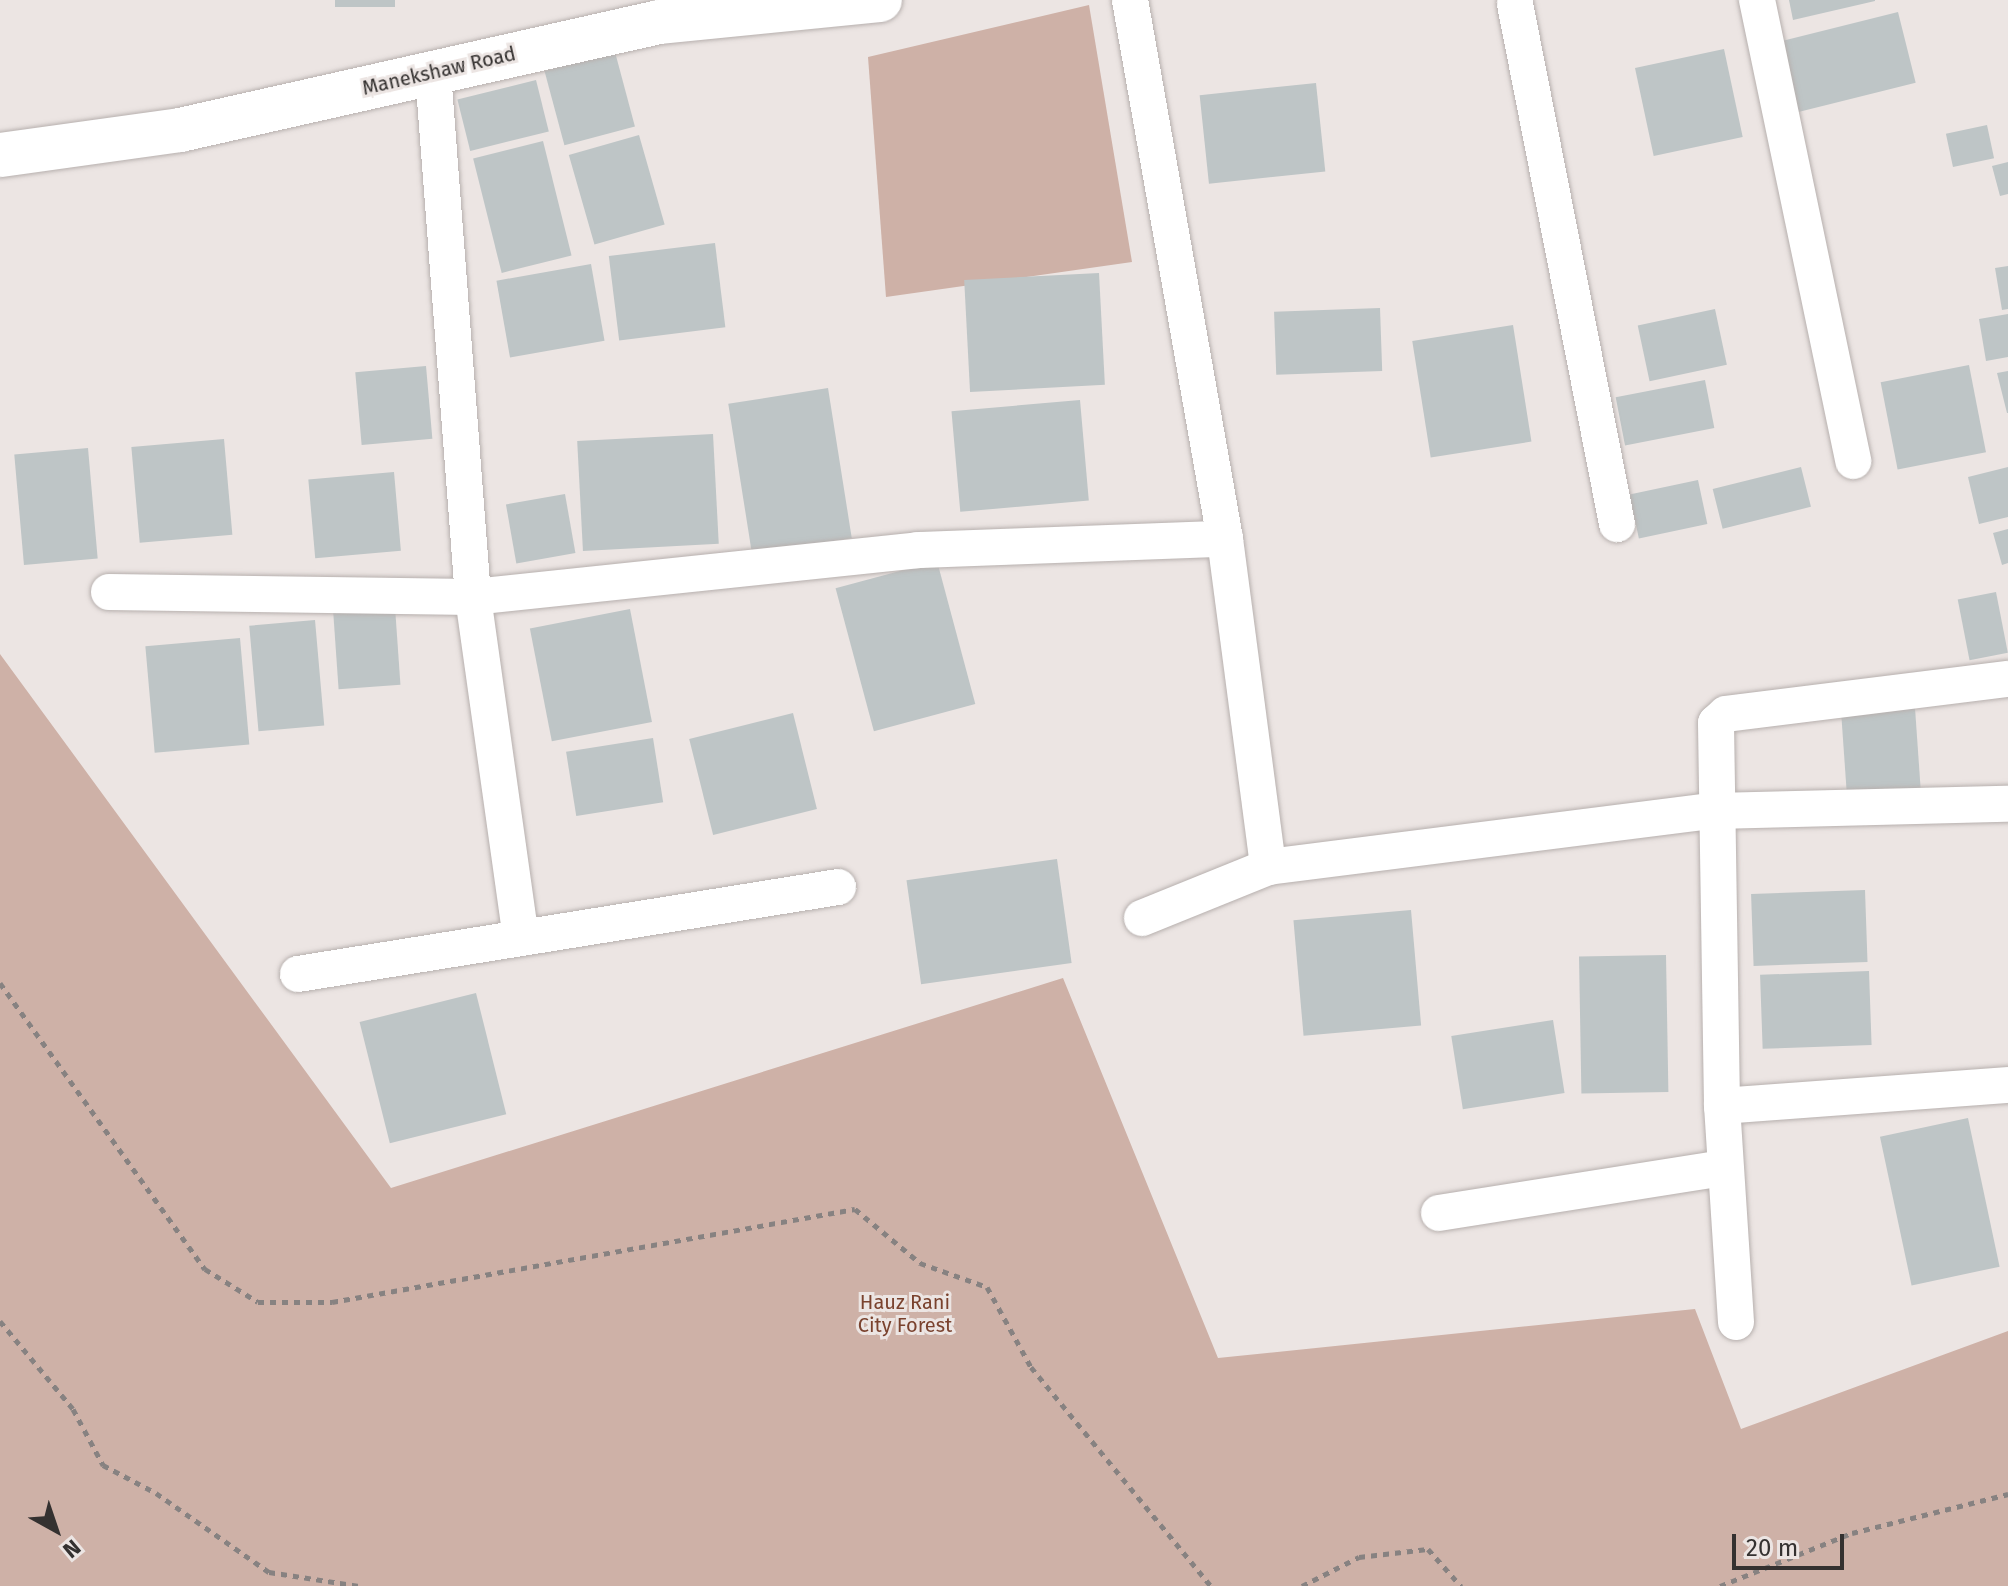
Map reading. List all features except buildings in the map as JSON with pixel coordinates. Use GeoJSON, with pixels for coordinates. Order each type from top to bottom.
{"type":"FeatureCollection","features":[{"type":"Feature","properties":{"kind":"street","name":"Manekshaw Road"},"geometry":{"type":"LineString","coordinates":[[0,155],[180,130],[660,22],[880,0]]}},
{"type":"Feature","properties":{"kind":"street"},"geometry":{"type":"LineString","coordinates":[[1130,0],[1225,539],[1268,867]]}},
{"type":"Feature","properties":{"kind":"street"},"geometry":{"type":"LineString","coordinates":[[1757,0],[1853,461]]}},
{"type":"Feature","properties":{"kind":"street"},"geometry":{"type":"LineString","coordinates":[[1523,1],[1617,524]]}},
{"type":"Feature","properties":{"kind":"street"},"geometry":{"type":"LineString","coordinates":[[433,73],[473,597],[521,938]]}},
{"type":"Feature","properties":{"kind":"street"},"geometry":{"type":"LineString","coordinates":[[109,592],[473,597],[918,550],[1225,539]]}},
{"type":"Feature","properties":{"kind":"street"},"geometry":{"type":"LineString","coordinates":[[1736,1322],[1724,1168],[1713,811],[1713,734],[1716,723],[1726,714],[2008,679]]}},
{"type":"Feature","properties":{"kind":"street"},"geometry":{"type":"LineString","coordinates":[[1142,918],[1268,867],[1713,811],[2008,804]]}},
{"type":"Feature","properties":{"kind":"street"},"geometry":{"type":"LineString","coordinates":[[298,974],[838,887]]}},
{"type":"Feature","properties":{"kind":"street"},"geometry":{"type":"LineString","coordinates":[[1722,1106],[2008,1085]]}},
{"type":"Feature","properties":{"kind":"street"},"geometry":{"type":"LineString","coordinates":[[1439,1213],[1724,1168]]}},
{"type":"Feature","properties":{"kind":"path"},"geometry":{"type":"LineString","coordinates":[[0,983],[205,1269],[258,1302],[332,1302],[855,1209],[920,1263],[987,1287],[1031,1367],[1211,1586]]}},
{"type":"Feature","properties":{"kind":"path"},"geometry":{"type":"LineString","coordinates":[[0,1321],[73,1409],[103,1465],[156,1493],[269,1572],[359,1586]]}},
{"type":"Feature","properties":{"kind":"path"},"geometry":{"type":"LineString","coordinates":[[1720,1586],[1852,1533],[2008,1494]]}},
{"type":"Feature","properties":{"kind":"path"},"geometry":{"type":"LineString","coordinates":[[1302,1586],[1359,1557],[1428,1549],[1461,1586]]}},
{"type":"Feature","properties":{"kind":"green space"},"geometry":{"type":"Polygon","coordinates":[[[1089,5],[1132,262],[886,297],[868,57],[1089,5]]]}},
{"type":"Feature","properties":{"kind":"green space","name":"Hauz Rani City Forest"},"geometry":{"type":"Polygon","coordinates":[[[0,654],[391,1188],[1063,978],[1218,1358],[1695,1309],[1741,1429],[2008,1331],[2008,1586],[0,1586],[0,654]]]}}]}
